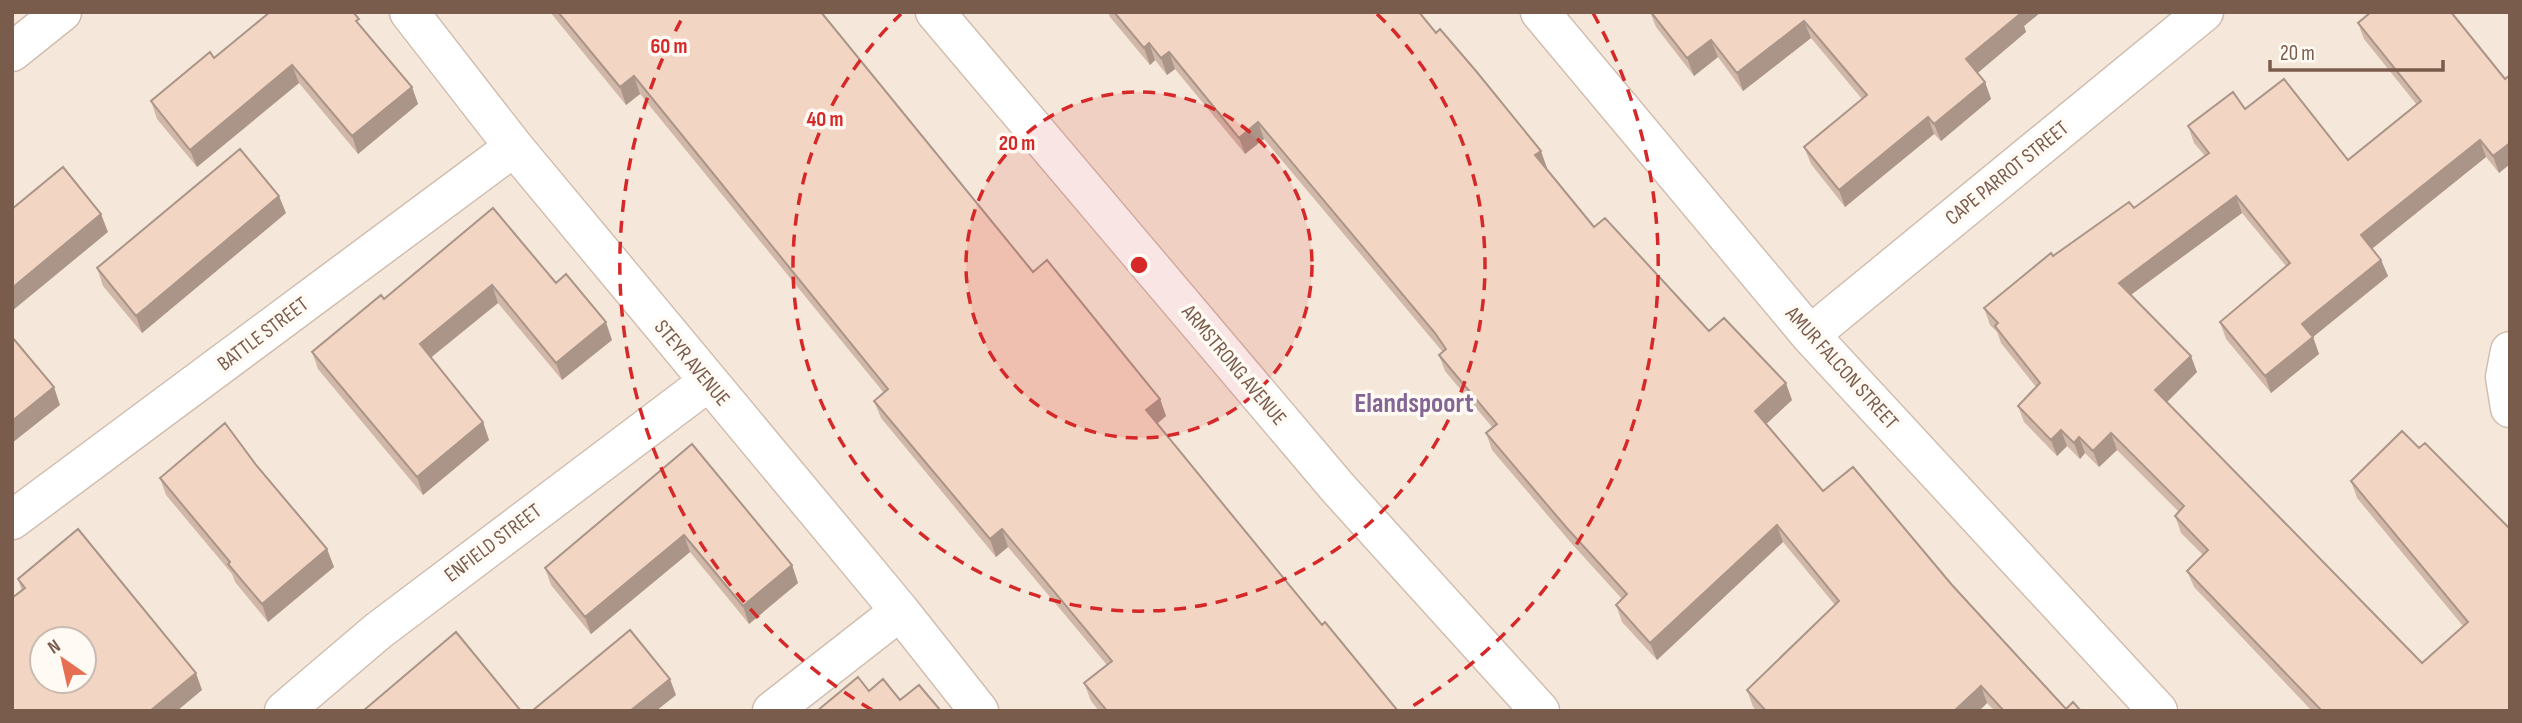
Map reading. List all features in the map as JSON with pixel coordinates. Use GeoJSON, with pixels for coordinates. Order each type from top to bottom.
{"type":"FeatureCollection","features":[{"type":"Feature","properties":{"kind":"street"},"geometry":{"type":"LineString","coordinates":[[12,52],[62,12]]}},
{"type":"Feature","properties":{"kind":"street","name":"STEYR AVENUE"},"geometry":{"type":"LineString","coordinates":[[409,12],[514,147],[900,611],[979,711]]}},
{"type":"Feature","properties":{"kind":"street","name":"ARMSTRONG AVENUE"},"geometry":{"type":"LineString","coordinates":[[936,12],[1338,488],[1540,711]]}},
{"type":"Feature","properties":{"kind":"street","name":"AMUR FALCON STREET"},"geometry":{"type":"LineString","coordinates":[[1540,12],[1810,335],[2158,711]]}},
{"type":"Feature","properties":{"kind":"street","name":"CAPE PARROT STREET"},"geometry":{"type":"LineString","coordinates":[[1810,335],[2204,12]]}},
{"type":"Feature","properties":{"kind":"street","name":"BATTLE STREET"},"geometry":{"type":"LineString","coordinates":[[12,520],[514,147]]}},
{"type":"Feature","properties":{"kind":"street"},"geometry":{"type":"LineString","coordinates":[[2510,351],[2505,377],[2510,408]]}},
{"type":"Feature","properties":{"kind":"street","name":"ENFIELD STREET"},"geometry":{"type":"LineString","coordinates":[[284,711],[378,631],[708,382]]}},
{"type":"Feature","properties":{"kind":"street"},"geometry":{"type":"LineString","coordinates":[[772,711],[900,611]]}},
{"type":"Feature","properties":{"kind":"shaded area"},"geometry":{"type":"Polygon","coordinates":[[[12,12],[2510,12],[2510,711],[12,711],[12,12]]]}},
{"type":"Feature","properties":{"kind":"building"},"geometry":{"type":"Polygon","coordinates":[[[270,12],[353,12],[359,19],[356,21],[412,87],[352,136],[292,65],[190,150],[151,101],[210,52],[214,58],[270,12]]]}},
{"type":"Feature","properties":{"kind":"building"},"geometry":{"type":"Polygon","coordinates":[[[558,12],[821,12],[1033,272],[1047,260],[1160,399],[1146,410],[1322,625],[1325,622],[1398,711],[1107,711],[1084,683],[1112,661],[1002,529],[990,539],[874,401],[888,389],[634,76],[620,87],[558,12]]]}},
{"type":"Feature","properties":{"kind":"building"},"geometry":{"type":"Polygon","coordinates":[[[1114,12],[1419,12],[1436,33],[1440,29],[1476,71],[1541,151],[1535,155],[1594,227],[1605,218],[1709,331],[1724,318],[1786,383],[1755,411],[1823,491],[1853,467],[1952,585],[2066,709],[2073,702],[2081,711],[2004,711],[1981,686],[1954,711],[1766,711],[1747,690],[1839,601],[1777,525],[1650,643],[1616,605],[1627,594],[1486,433],[1497,424],[1439,355],[1446,349],[1435,333],[1258,122],[1239,138],[1169,52],[1161,58],[1149,43],[1144,48],[1114,12]]]}},
{"type":"Feature","properties":{"kind":"building"},"geometry":{"type":"Polygon","coordinates":[[[1651,12],[2020,14],[1966,59],[1985,82],[1934,124],[1928,117],[1839,190],[1804,147],[1867,95],[1804,21],[1737,73],[1711,40],[1687,58],[1651,12]]]}},
{"type":"Feature","properties":{"kind":"building"},"geometry":{"type":"Polygon","coordinates":[[[2371,12],[2451,12],[2505,79],[2510,75],[2510,143],[2493,156],[2480,140],[2361,235],[2381,260],[2302,324],[2313,337],[2265,376],[2220,322],[2290,263],[2236,196],[2119,283],[2191,356],[2155,390],[2422,663],[2468,622],[2351,481],[2402,431],[2419,448],[2425,443],[2510,529],[2510,711],[2322,711],[2187,571],[2208,550],[2175,516],[2184,506],[2111,433],[2093,451],[2079,437],[2074,443],[2061,430],[2051,440],[2018,406],[2040,383],[1995,326],[1998,323],[1984,308],[2051,253],[2053,256],[2129,202],[2134,208],[2209,153],[2188,126],[2233,92],[2245,109],[2284,79],[2348,160],[2421,101],[2358,23],[2371,12]]]}},
{"type":"Feature","properties":{"kind":"building"},"geometry":{"type":"Polygon","coordinates":[[[240,149],[279,196],[136,316],[97,268],[240,149]]]}},
{"type":"Feature","properties":{"kind":"building"},"geometry":{"type":"Polygon","coordinates":[[[63,167],[101,214],[12,288],[12,209],[63,167]]]}},
{"type":"Feature","properties":{"kind":"building"},"geometry":{"type":"Polygon","coordinates":[[[493,208],[556,283],[566,274],[606,322],[556,363],[492,285],[420,344],[483,422],[417,477],[312,352],[381,295],[384,299],[493,208]]]}},
{"type":"Feature","properties":{"kind":"building"},"geometry":{"type":"Polygon","coordinates":[[[12,337],[54,387],[12,421],[12,337]]]}},
{"type":"Feature","properties":{"kind":"building"},"geometry":{"type":"Polygon","coordinates":[[[225,423],[256,465],[327,549],[262,604],[160,478],[225,423]]]}},
{"type":"Feature","properties":{"kind":"building"},"geometry":{"type":"Polygon","coordinates":[[[692,444],[792,565],[743,606],[684,535],[585,617],[545,568],[692,444]]]}},
{"type":"Feature","properties":{"kind":"building"},"geometry":{"type":"Polygon","coordinates":[[[78,529],[196,673],[150,711],[12,711],[12,598],[25,588],[18,579],[78,529]]]}},
{"type":"Feature","properties":{"kind":"building"},"geometry":{"type":"Polygon","coordinates":[[[630,630],[670,679],[630,711],[532,711],[630,630]]]}},
{"type":"Feature","properties":{"kind":"building"},"geometry":{"type":"Polygon","coordinates":[[[456,632],[521,711],[363,711],[456,632]]]}},
{"type":"Feature","properties":{"kind":"building"},"geometry":{"type":"Polygon","coordinates":[[[858,677],[869,691],[883,679],[900,700],[919,685],[941,711],[817,711],[858,677]]]}},
{"type":"Feature","properties":{"kind":"district","name":"Elandspoort"},"geometry":{"type":"Point","coordinates":[1414,403]}}]}
